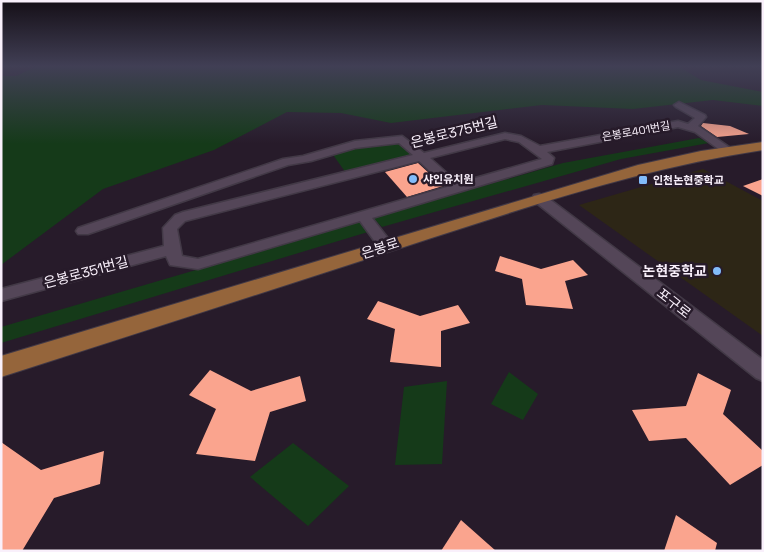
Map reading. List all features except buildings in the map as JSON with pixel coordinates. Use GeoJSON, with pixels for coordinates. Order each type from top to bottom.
{"type":"FeatureCollection","features":[{"type":"Feature","properties":{"kind":"main road","name":"은봉로"},"geometry":{"type":"LineString","coordinates":[[1,367],[539,198],[642,168],[763,146]]}},
{"type":"Feature","properties":{"kind":"street"},"geometry":{"type":"LineString","coordinates":[[679,106],[701,117],[691,127]]}},
{"type":"Feature","properties":{"kind":"street","name":"은봉로401번길"},"geometry":{"type":"LineString","coordinates":[[538,150],[663,125],[678,124],[691,127],[728,151]]}},
{"type":"Feature","properties":{"kind":"street","name":"은봉로375번길"},"geometry":{"type":"LineString","coordinates":[[172,249],[170,228],[180,218],[188,215],[505,136],[522,139],[538,150]]}},
{"type":"Feature","properties":{"kind":"street"},"geometry":{"type":"LineString","coordinates":[[83,231],[275,165],[297,162],[341,148],[402,139],[457,189]]}},
{"type":"Feature","properties":{"kind":"street"},"geometry":{"type":"LineString","coordinates":[[172,249],[176,261],[198,264],[544,164],[548,158],[538,150]]}},
{"type":"Feature","properties":{"kind":"street","name":"포구로"},"geometry":{"type":"LineString","coordinates":[[539,198],[763,372]]}},
{"type":"Feature","properties":{"kind":"street"},"geometry":{"type":"LineString","coordinates":[[363,216],[386,246]]}},
{"type":"Feature","properties":{"kind":"street","name":"은봉로351번길"},"geometry":{"type":"LineString","coordinates":[[1,295],[172,249]]}},
{"type":"Feature","properties":{"kind":"shaded area","name":"논현중학교"},"geometry":{"type":"Polygon","coordinates":[[[703,169],[763,201],[763,336],[579,205],[703,169]]]}},
{"type":"Feature","properties":{"kind":"green space"},"geometry":{"type":"Polygon","coordinates":[[[1,92],[763,92],[763,106],[713,100],[633,109],[542,105],[391,123],[341,113],[287,112],[214,150],[103,189],[1,265],[1,92]]]}},
{"type":"Feature","properties":{"kind":"green space"},"geometry":{"type":"Polygon","coordinates":[[[699,138],[709,143],[621,159],[382,227],[373,218],[563,163],[699,138]]]}},
{"type":"Feature","properties":{"kind":"green space"},"geometry":{"type":"Polygon","coordinates":[[[401,141],[414,156],[346,173],[331,152],[367,143],[401,141]]]}},
{"type":"Feature","properties":{"kind":"green space"},"geometry":{"type":"Polygon","coordinates":[[[360,222],[368,232],[1,343],[1,327],[360,222]]]}},
{"type":"Feature","properties":{"kind":"green space"},"geometry":{"type":"Polygon","coordinates":[[[509,372],[538,394],[523,420],[491,404],[509,372]]]}},
{"type":"Feature","properties":{"kind":"green space"},"geometry":{"type":"Polygon","coordinates":[[[447,381],[442,464],[395,465],[404,387],[447,381]]]}},
{"type":"Feature","properties":{"kind":"green space"},"geometry":{"type":"Polygon","coordinates":[[[293,443],[349,486],[308,526],[250,477],[293,443]]]}},
{"type":"Feature","properties":{"kind":"place","name":"샤인유치원"},"geometry":{"type":"Point","coordinates":[413,179]}},
{"type":"Feature","properties":{"kind":"place","name":"인천논현중학교"},"geometry":{"type":"Point","coordinates":[643,180]}},
{"type":"Feature","properties":{"kind":"place","name":"논현중학교"},"geometry":{"type":"Point","coordinates":[717,271]}}]}
